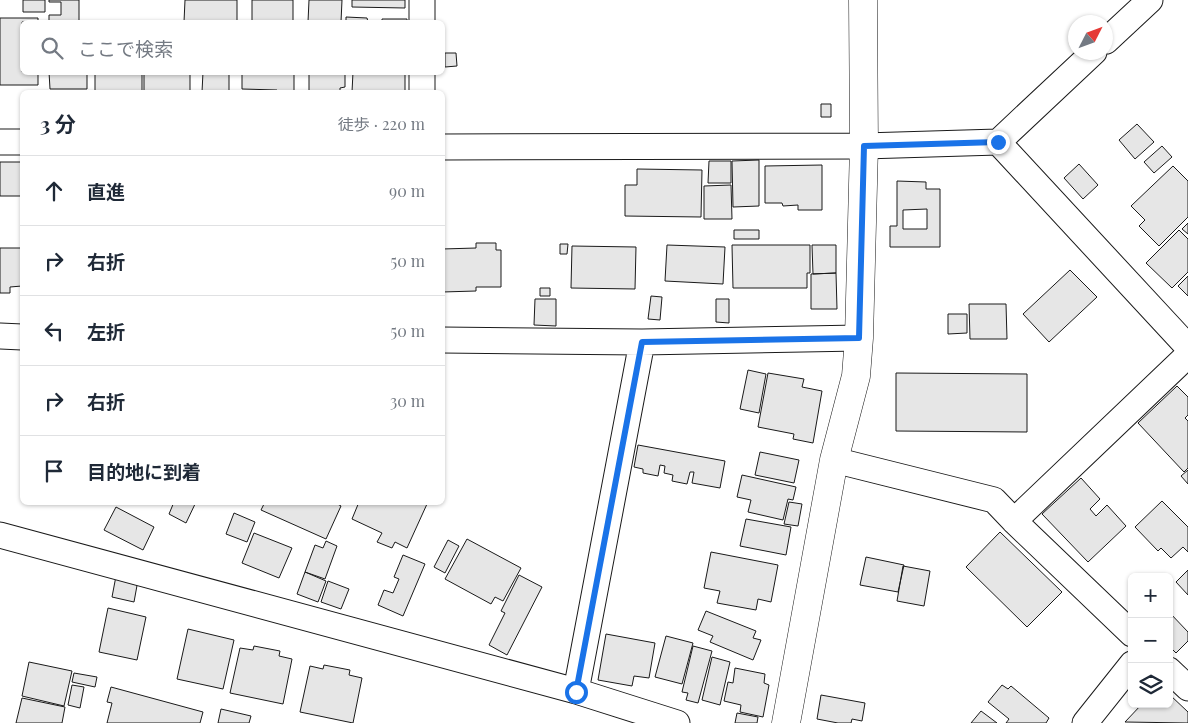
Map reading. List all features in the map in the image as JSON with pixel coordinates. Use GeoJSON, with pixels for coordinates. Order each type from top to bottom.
{"type":"FeatureCollection","features":[{"type":"Feature","properties":{"kind":"street"},"geometry":{"type":"LineString","coordinates":[[422,0],[422,20]]}},
{"type":"Feature","properties":{"kind":"street"},"geometry":{"type":"LineString","coordinates":[[786,723],[834,460],[856,376],[859,338],[864,146],[863,0]]}},
{"type":"Feature","properties":{"kind":"street"},"geometry":{"type":"LineString","coordinates":[[1113,35],[1150,0]]}},
{"type":"Feature","properties":{"kind":"street"},"geometry":{"type":"LineString","coordinates":[[445,147],[864,146],[998,142],[1085,60]]}},
{"type":"Feature","properties":{"kind":"street"},"geometry":{"type":"LineString","coordinates":[[422,75],[422,90]]}},
{"type":"Feature","properties":{"kind":"street"},"geometry":{"type":"LineString","coordinates":[[0,142],[20,142]]}},
{"type":"Feature","properties":{"kind":"street"},"geometry":{"type":"LineString","coordinates":[[998,142],[1188,347]]}},
{"type":"Feature","properties":{"kind":"street"},"geometry":{"type":"LineString","coordinates":[[0,336],[20,336]]}},
{"type":"Feature","properties":{"kind":"street"},"geometry":{"type":"LineString","coordinates":[[445,340],[642,342],[859,338]]}},
{"type":"Feature","properties":{"kind":"street"},"geometry":{"type":"LineString","coordinates":[[576,692],[642,342]]}},
{"type":"Feature","properties":{"kind":"street"},"geometry":{"type":"LineString","coordinates":[[1014,522],[1188,355]]}},
{"type":"Feature","properties":{"kind":"street"},"geometry":{"type":"LineString","coordinates":[[834,460],[994,500],[1014,522],[1128,630]]}},
{"type":"Feature","properties":{"kind":"street"},"geometry":{"type":"LineString","coordinates":[[0,535],[576,692],[677,723]]}},
{"type":"Feature","properties":{"kind":"street"},"geometry":{"type":"LineString","coordinates":[[1085,723],[1128,669]]}},
{"type":"Feature","properties":{"kind":"street"},"geometry":{"type":"LineString","coordinates":[[1173,674],[1188,688]]}},
{"type":"Feature","properties":{"kind":"building"},"geometry":{"type":"Polygon","coordinates":[[[23,0],[45,0],[45,12],[23,12],[23,0]]]}},
{"type":"Feature","properties":{"kind":"building"},"geometry":{"type":"Polygon","coordinates":[[[49,0],[79,0],[79,20],[49,20],[49,15],[61,15],[61,2],[49,2],[49,0]]]}},
{"type":"Feature","properties":{"kind":"building"},"geometry":{"type":"Polygon","coordinates":[[[185,0],[237,0],[237,20],[184,20],[185,0]]]}},
{"type":"Feature","properties":{"kind":"building"},"geometry":{"type":"Polygon","coordinates":[[[252,0],[293,0],[293,20],[252,20],[252,0]]]}},
{"type":"Feature","properties":{"kind":"building"},"geometry":{"type":"Polygon","coordinates":[[[309,0],[342,0],[341,20],[308,20],[309,0]]]}},
{"type":"Feature","properties":{"kind":"building"},"geometry":{"type":"Polygon","coordinates":[[[352,0],[405,0],[405,8],[352,7],[352,0]]]}},
{"type":"Feature","properties":{"kind":"building"},"geometry":{"type":"Polygon","coordinates":[[[346,17],[367,18],[368,20],[346,20],[346,17]]]}},
{"type":"Feature","properties":{"kind":"building"},"geometry":{"type":"Polygon","coordinates":[[[0,18],[38,18],[38,20],[20,20],[20,75],[38,75],[38,85],[0,85],[0,18]]]}},
{"type":"Feature","properties":{"kind":"building"},"geometry":{"type":"Polygon","coordinates":[[[382,19],[407,19],[407,20],[382,19]]]}},
{"type":"Feature","properties":{"kind":"building"},"geometry":{"type":"Polygon","coordinates":[[[445,53],[456,53],[457,66],[445,67],[445,53]]]}},
{"type":"Feature","properties":{"kind":"building"},"geometry":{"type":"Polygon","coordinates":[[[49,75],[87,75],[87,89],[50,89],[49,75]]]}},
{"type":"Feature","properties":{"kind":"building"},"geometry":{"type":"Polygon","coordinates":[[[95,75],[142,75],[142,90],[95,90],[95,75]]]}},
{"type":"Feature","properties":{"kind":"building"},"geometry":{"type":"Polygon","coordinates":[[[144,75],[190,75],[190,90],[144,90],[144,75]]]}},
{"type":"Feature","properties":{"kind":"building"},"geometry":{"type":"Polygon","coordinates":[[[203,75],[229,75],[229,90],[202,90],[203,75]]]}},
{"type":"Feature","properties":{"kind":"building"},"geometry":{"type":"Polygon","coordinates":[[[242,75],[294,75],[294,90],[242,89],[242,75]]]}},
{"type":"Feature","properties":{"kind":"building"},"geometry":{"type":"Polygon","coordinates":[[[309,75],[345,75],[345,87],[340,88],[340,90],[309,90],[309,75]]]}},
{"type":"Feature","properties":{"kind":"building"},"geometry":{"type":"Polygon","coordinates":[[[353,75],[405,75],[405,90],[352,90],[353,75]]]}},
{"type":"Feature","properties":{"kind":"building"},"geometry":{"type":"Polygon","coordinates":[[[821,104],[831,104],[831,117],[821,117],[821,104]]]}},
{"type":"Feature","properties":{"kind":"building"},"geometry":{"type":"Polygon","coordinates":[[[1137,124],[1154,142],[1135,159],[1119,140],[1137,124]]]}},
{"type":"Feature","properties":{"kind":"building"},"geometry":{"type":"Polygon","coordinates":[[[1162,146],[1172,157],[1154,173],[1144,162],[1162,146]]]}},
{"type":"Feature","properties":{"kind":"building"},"geometry":{"type":"Polygon","coordinates":[[[759,160],[759,206],[733,207],[732,161],[759,160]]]}},
{"type":"Feature","properties":{"kind":"building"},"geometry":{"type":"Polygon","coordinates":[[[709,161],[731,161],[731,183],[708,183],[709,161]]]}},
{"type":"Feature","properties":{"kind":"building"},"geometry":{"type":"Polygon","coordinates":[[[0,162],[20,162],[20,196],[0,196],[0,162]]]}},
{"type":"Feature","properties":{"kind":"building"},"geometry":{"type":"Polygon","coordinates":[[[1079,164],[1098,185],[1083,199],[1064,178],[1079,164]]]}},
{"type":"Feature","properties":{"kind":"building"},"geometry":{"type":"Polygon","coordinates":[[[822,165],[822,210],[798,210],[798,205],[783,206],[782,203],[765,203],[765,166],[822,165]]]}},
{"type":"Feature","properties":{"kind":"building"},"geometry":{"type":"Polygon","coordinates":[[[1173,166],[1188,181],[1188,217],[1159,246],[1139,226],[1145,220],[1131,206],[1173,166]]]}},
{"type":"Feature","properties":{"kind":"building"},"geometry":{"type":"Polygon","coordinates":[[[637,169],[702,170],[701,217],[625,216],[625,185],[637,185],[637,169]]]}},
{"type":"Feature","properties":{"kind":"building"},"geometry":{"type":"Polygon","coordinates":[[[897,181],[926,182],[926,189],[940,189],[940,247],[890,247],[890,226],[897,226],[897,181]],[[927,209],[903,210],[903,229],[927,229],[927,209]]]}},
{"type":"Feature","properties":{"kind":"building"},"geometry":{"type":"Polygon","coordinates":[[[731,185],[732,219],[704,219],[704,186],[731,185]]]}},
{"type":"Feature","properties":{"kind":"building"},"geometry":{"type":"Polygon","coordinates":[[[1188,223],[1188,234],[1182,229],[1188,223]]]}},
{"type":"Feature","properties":{"kind":"building"},"geometry":{"type":"Polygon","coordinates":[[[734,230],[759,230],[759,239],[734,239],[734,230]]]}},
{"type":"Feature","properties":{"kind":"building"},"geometry":{"type":"Polygon","coordinates":[[[1179,230],[1188,239],[1188,272],[1172,288],[1146,263],[1179,230]]]}},
{"type":"Feature","properties":{"kind":"building"},"geometry":{"type":"Polygon","coordinates":[[[476,243],[496,243],[496,250],[501,250],[501,287],[476,287],[476,291],[445,292],[445,249],[476,248],[476,243]]]}},
{"type":"Feature","properties":{"kind":"building"},"geometry":{"type":"Polygon","coordinates":[[[560,244],[568,244],[567,254],[560,254],[560,244]]]}},
{"type":"Feature","properties":{"kind":"building"},"geometry":{"type":"Polygon","coordinates":[[[667,245],[725,247],[723,284],[665,281],[667,245]]]}},
{"type":"Feature","properties":{"kind":"building"},"geometry":{"type":"Polygon","coordinates":[[[732,245],[810,245],[810,273],[807,273],[807,288],[733,288],[732,245]]]}},
{"type":"Feature","properties":{"kind":"building"},"geometry":{"type":"Polygon","coordinates":[[[812,245],[836,245],[836,273],[813,274],[812,245]]]}},
{"type":"Feature","properties":{"kind":"building"},"geometry":{"type":"Polygon","coordinates":[[[572,246],[636,247],[635,289],[571,288],[572,246]]]}},
{"type":"Feature","properties":{"kind":"building"},"geometry":{"type":"Polygon","coordinates":[[[0,248],[20,248],[20,286],[10,287],[10,293],[0,293],[0,248]]]}},
{"type":"Feature","properties":{"kind":"building"},"geometry":{"type":"Polygon","coordinates":[[[1070,270],[1097,297],[1049,342],[1023,314],[1070,270]]]}},
{"type":"Feature","properties":{"kind":"building"},"geometry":{"type":"Polygon","coordinates":[[[836,273],[837,309],[811,309],[811,274],[836,273]]]}},
{"type":"Feature","properties":{"kind":"building"},"geometry":{"type":"Polygon","coordinates":[[[1188,276],[1188,296],[1178,286],[1188,276]]]}},
{"type":"Feature","properties":{"kind":"building"},"geometry":{"type":"Polygon","coordinates":[[[540,288],[550,288],[550,296],[540,296],[540,288]]]}},
{"type":"Feature","properties":{"kind":"building"},"geometry":{"type":"Polygon","coordinates":[[[651,296],[662,297],[660,320],[648,319],[651,296]]]}},
{"type":"Feature","properties":{"kind":"building"},"geometry":{"type":"Polygon","coordinates":[[[535,299],[556,299],[556,326],[534,325],[535,299]]]}},
{"type":"Feature","properties":{"kind":"building"},"geometry":{"type":"Polygon","coordinates":[[[716,299],[729,299],[729,323],[716,322],[716,299]]]}},
{"type":"Feature","properties":{"kind":"building"},"geometry":{"type":"Polygon","coordinates":[[[969,304],[1006,304],[1007,339],[970,339],[969,304]]]}},
{"type":"Feature","properties":{"kind":"building"},"geometry":{"type":"Polygon","coordinates":[[[948,314],[967,314],[967,333],[948,334],[948,314]]]}},
{"type":"Feature","properties":{"kind":"building"},"geometry":{"type":"Polygon","coordinates":[[[748,370],[766,374],[759,413],[740,409],[748,370]]]}},
{"type":"Feature","properties":{"kind":"building"},"geometry":{"type":"Polygon","coordinates":[[[768,373],[804,379],[802,387],[822,391],[813,443],[793,439],[794,434],[758,427],[768,373]]]}},
{"type":"Feature","properties":{"kind":"building"},"geometry":{"type":"Polygon","coordinates":[[[896,373],[1027,374],[1027,432],[896,431],[896,373]]]}},
{"type":"Feature","properties":{"kind":"building"},"geometry":{"type":"Polygon","coordinates":[[[1177,386],[1188,397],[1188,415],[1185,418],[1188,421],[1188,468],[1184,472],[1138,423],[1177,386]]]}},
{"type":"Feature","properties":{"kind":"building"},"geometry":{"type":"Polygon","coordinates":[[[638,445],[725,461],[720,488],[692,483],[694,472],[690,472],[687,484],[672,481],[673,475],[664,473],[665,466],[660,465],[658,476],[643,473],[643,469],[634,467],[638,445]]]}},
{"type":"Feature","properties":{"kind":"building"},"geometry":{"type":"Polygon","coordinates":[[[760,452],[799,460],[794,483],[755,475],[760,452]]]}},
{"type":"Feature","properties":{"kind":"building"},"geometry":{"type":"Polygon","coordinates":[[[1188,470],[1188,484],[1181,476],[1188,470]]]}},
{"type":"Feature","properties":{"kind":"building"},"geometry":{"type":"Polygon","coordinates":[[[742,475],[796,487],[793,500],[788,499],[783,520],[748,512],[751,500],[737,497],[742,475]]]}},
{"type":"Feature","properties":{"kind":"building"},"geometry":{"type":"Polygon","coordinates":[[[1081,478],[1100,499],[1090,509],[1096,516],[1107,505],[1126,526],[1088,562],[1042,514],[1081,478]]]}},
{"type":"Feature","properties":{"kind":"building"},"geometry":{"type":"Polygon","coordinates":[[[1162,501],[1188,527],[1188,552],[1183,547],[1171,558],[1161,548],[1158,551],[1135,527],[1162,501]]]}},
{"type":"Feature","properties":{"kind":"building"},"geometry":{"type":"Polygon","coordinates":[[[789,502],[802,504],[798,526],[784,524],[789,502]]]}},
{"type":"Feature","properties":{"kind":"building"},"geometry":{"type":"Polygon","coordinates":[[[173,505],[195,505],[186,523],[169,514],[173,505]]]}},
{"type":"Feature","properties":{"kind":"building"},"geometry":{"type":"Polygon","coordinates":[[[264,505],[341,506],[326,539],[261,510],[264,505]]]}},
{"type":"Feature","properties":{"kind":"building"},"geometry":{"type":"Polygon","coordinates":[[[358,505],[427,505],[407,548],[395,542],[392,548],[377,542],[382,533],[352,519],[358,505]]]}},
{"type":"Feature","properties":{"kind":"building"},"geometry":{"type":"Polygon","coordinates":[[[116,507],[154,527],[143,550],[104,530],[116,507]]]}},
{"type":"Feature","properties":{"kind":"building"},"geometry":{"type":"Polygon","coordinates":[[[234,513],[255,522],[247,542],[226,534],[234,513]]]}},
{"type":"Feature","properties":{"kind":"building"},"geometry":{"type":"Polygon","coordinates":[[[746,519],[791,527],[786,555],[740,546],[746,519]]]}},
{"type":"Feature","properties":{"kind":"building"},"geometry":{"type":"Polygon","coordinates":[[[1000,532],[1062,592],[1027,627],[966,567],[1000,532]]]}},
{"type":"Feature","properties":{"kind":"building"},"geometry":{"type":"Polygon","coordinates":[[[254,533],[292,548],[279,578],[242,563],[254,533]]]}},
{"type":"Feature","properties":{"kind":"building"},"geometry":{"type":"Polygon","coordinates":[[[467,539],[521,568],[503,601],[495,597],[491,604],[445,579],[467,539]]]}},
{"type":"Feature","properties":{"kind":"building"},"geometry":{"type":"Polygon","coordinates":[[[448,540],[459,546],[445,573],[434,567],[448,540]]]}},
{"type":"Feature","properties":{"kind":"building"},"geometry":{"type":"Polygon","coordinates":[[[326,541],[337,546],[325,579],[305,572],[315,545],[323,548],[326,541]]]}},
{"type":"Feature","properties":{"kind":"building"},"geometry":{"type":"Polygon","coordinates":[[[711,552],[778,565],[771,602],[758,599],[756,610],[717,603],[720,591],[704,588],[711,552]]]}},
{"type":"Feature","properties":{"kind":"building"},"geometry":{"type":"Polygon","coordinates":[[[403,555],[425,564],[403,616],[378,605],[384,590],[393,593],[399,579],[394,577],[403,555]]]}},
{"type":"Feature","properties":{"kind":"building"},"geometry":{"type":"Polygon","coordinates":[[[866,557],[904,565],[898,592],[860,585],[866,557]]]}},
{"type":"Feature","properties":{"kind":"building"},"geometry":{"type":"Polygon","coordinates":[[[903,566],[930,571],[924,606],[897,601],[903,566]]]}},
{"type":"Feature","properties":{"kind":"building"},"geometry":{"type":"Polygon","coordinates":[[[1188,570],[1188,595],[1176,582],[1188,570]]]}},
{"type":"Feature","properties":{"kind":"building"},"geometry":{"type":"Polygon","coordinates":[[[305,572],[326,581],[318,602],[297,594],[305,572]]]}},
{"type":"Feature","properties":{"kind":"building"},"geometry":{"type":"Polygon","coordinates":[[[519,575],[542,587],[507,655],[489,645],[505,613],[501,611],[519,575]]]}},
{"type":"Feature","properties":{"kind":"building"},"geometry":{"type":"Polygon","coordinates":[[[116,576],[138,580],[134,602],[112,597],[116,576]]]}},
{"type":"Feature","properties":{"kind":"building"},"geometry":{"type":"Polygon","coordinates":[[[328,581],[349,589],[341,609],[321,602],[328,581]]]}},
{"type":"Feature","properties":{"kind":"building"},"geometry":{"type":"Polygon","coordinates":[[[108,608],[146,617],[137,660],[99,652],[108,608]]]}},
{"type":"Feature","properties":{"kind":"building"},"geometry":{"type":"Polygon","coordinates":[[[706,611],[756,631],[753,638],[761,640],[753,660],[710,642],[713,636],[698,630],[706,611]]]}},
{"type":"Feature","properties":{"kind":"building"},"geometry":{"type":"Polygon","coordinates":[[[1173,616],[1188,632],[1188,641],[1176,653],[1173,650],[1173,616]]]}},
{"type":"Feature","properties":{"kind":"building"},"geometry":{"type":"Polygon","coordinates":[[[188,629],[234,640],[223,689],[177,679],[188,629]]]}},
{"type":"Feature","properties":{"kind":"building"},"geometry":{"type":"Polygon","coordinates":[[[606,634],[655,643],[649,678],[634,676],[632,686],[598,680],[606,634]]]}},
{"type":"Feature","properties":{"kind":"building"},"geometry":{"type":"Polygon","coordinates":[[[666,636],[693,643],[682,684],[655,677],[666,636]]]}},
{"type":"Feature","properties":{"kind":"building"},"geometry":{"type":"Polygon","coordinates":[[[254,646],[280,651],[279,656],[292,659],[283,704],[230,693],[240,648],[253,650],[254,646]]]}},
{"type":"Feature","properties":{"kind":"building"},"geometry":{"type":"Polygon","coordinates":[[[693,646],[712,651],[698,703],[686,700],[688,693],[682,692],[693,646]]]}},
{"type":"Feature","properties":{"kind":"building"},"geometry":{"type":"Polygon","coordinates":[[[712,657],[730,662],[720,705],[702,700],[712,657]]]}},
{"type":"Feature","properties":{"kind":"building"},"geometry":{"type":"Polygon","coordinates":[[[29,662],[72,671],[64,706],[22,696],[29,662]]]}},
{"type":"Feature","properties":{"kind":"building"},"geometry":{"type":"Polygon","coordinates":[[[324,665],[350,670],[349,675],[362,678],[353,723],[300,712],[310,666],[323,669],[324,665]]]}},
{"type":"Feature","properties":{"kind":"building"},"geometry":{"type":"Polygon","coordinates":[[[735,668],[765,674],[764,683],[769,685],[763,717],[740,712],[741,705],[724,701],[728,682],[733,683],[735,668]]]}},
{"type":"Feature","properties":{"kind":"building"},"geometry":{"type":"Polygon","coordinates":[[[74,673],[97,677],[95,687],[72,682],[74,673]]]}},
{"type":"Feature","properties":{"kind":"building"},"geometry":{"type":"Polygon","coordinates":[[[72,685],[84,687],[80,708],[68,705],[72,685]]]}},
{"type":"Feature","properties":{"kind":"building"},"geometry":{"type":"Polygon","coordinates":[[[1002,685],[1008,689],[1011,686],[1049,718],[1046,723],[1006,723],[1009,719],[988,702],[1002,685]]]}},
{"type":"Feature","properties":{"kind":"building"},"geometry":{"type":"Polygon","coordinates":[[[111,687],[203,712],[200,723],[107,723],[112,703],[107,702],[111,687]]]}},
{"type":"Feature","properties":{"kind":"building"},"geometry":{"type":"Polygon","coordinates":[[[821,695],[865,703],[862,721],[852,719],[851,723],[838,723],[817,719],[821,695]]]}},
{"type":"Feature","properties":{"kind":"building"},"geometry":{"type":"Polygon","coordinates":[[[22,698],[65,707],[62,723],[16,723],[22,698]]]}},
{"type":"Feature","properties":{"kind":"building"},"geometry":{"type":"Polygon","coordinates":[[[1173,698],[1188,712],[1188,723],[1125,722],[1138,708],[1173,708],[1173,698]]]}},
{"type":"Feature","properties":{"kind":"building"},"geometry":{"type":"Polygon","coordinates":[[[221,709],[251,716],[249,723],[218,723],[221,709]]]}},
{"type":"Feature","properties":{"kind":"building"},"geometry":{"type":"Polygon","coordinates":[[[981,711],[997,723],[971,723],[981,711]]]}},
{"type":"Feature","properties":{"kind":"building"},"geometry":{"type":"Polygon","coordinates":[[[737,713],[758,717],[757,723],[735,723],[737,713]]]}},
{"type":"Feature","properties":{"kind":"route"},"geometry":{"type":"LineString","coordinates":[[576,692],[642,342],[859,338],[864,146],[998,142]]}}]}
